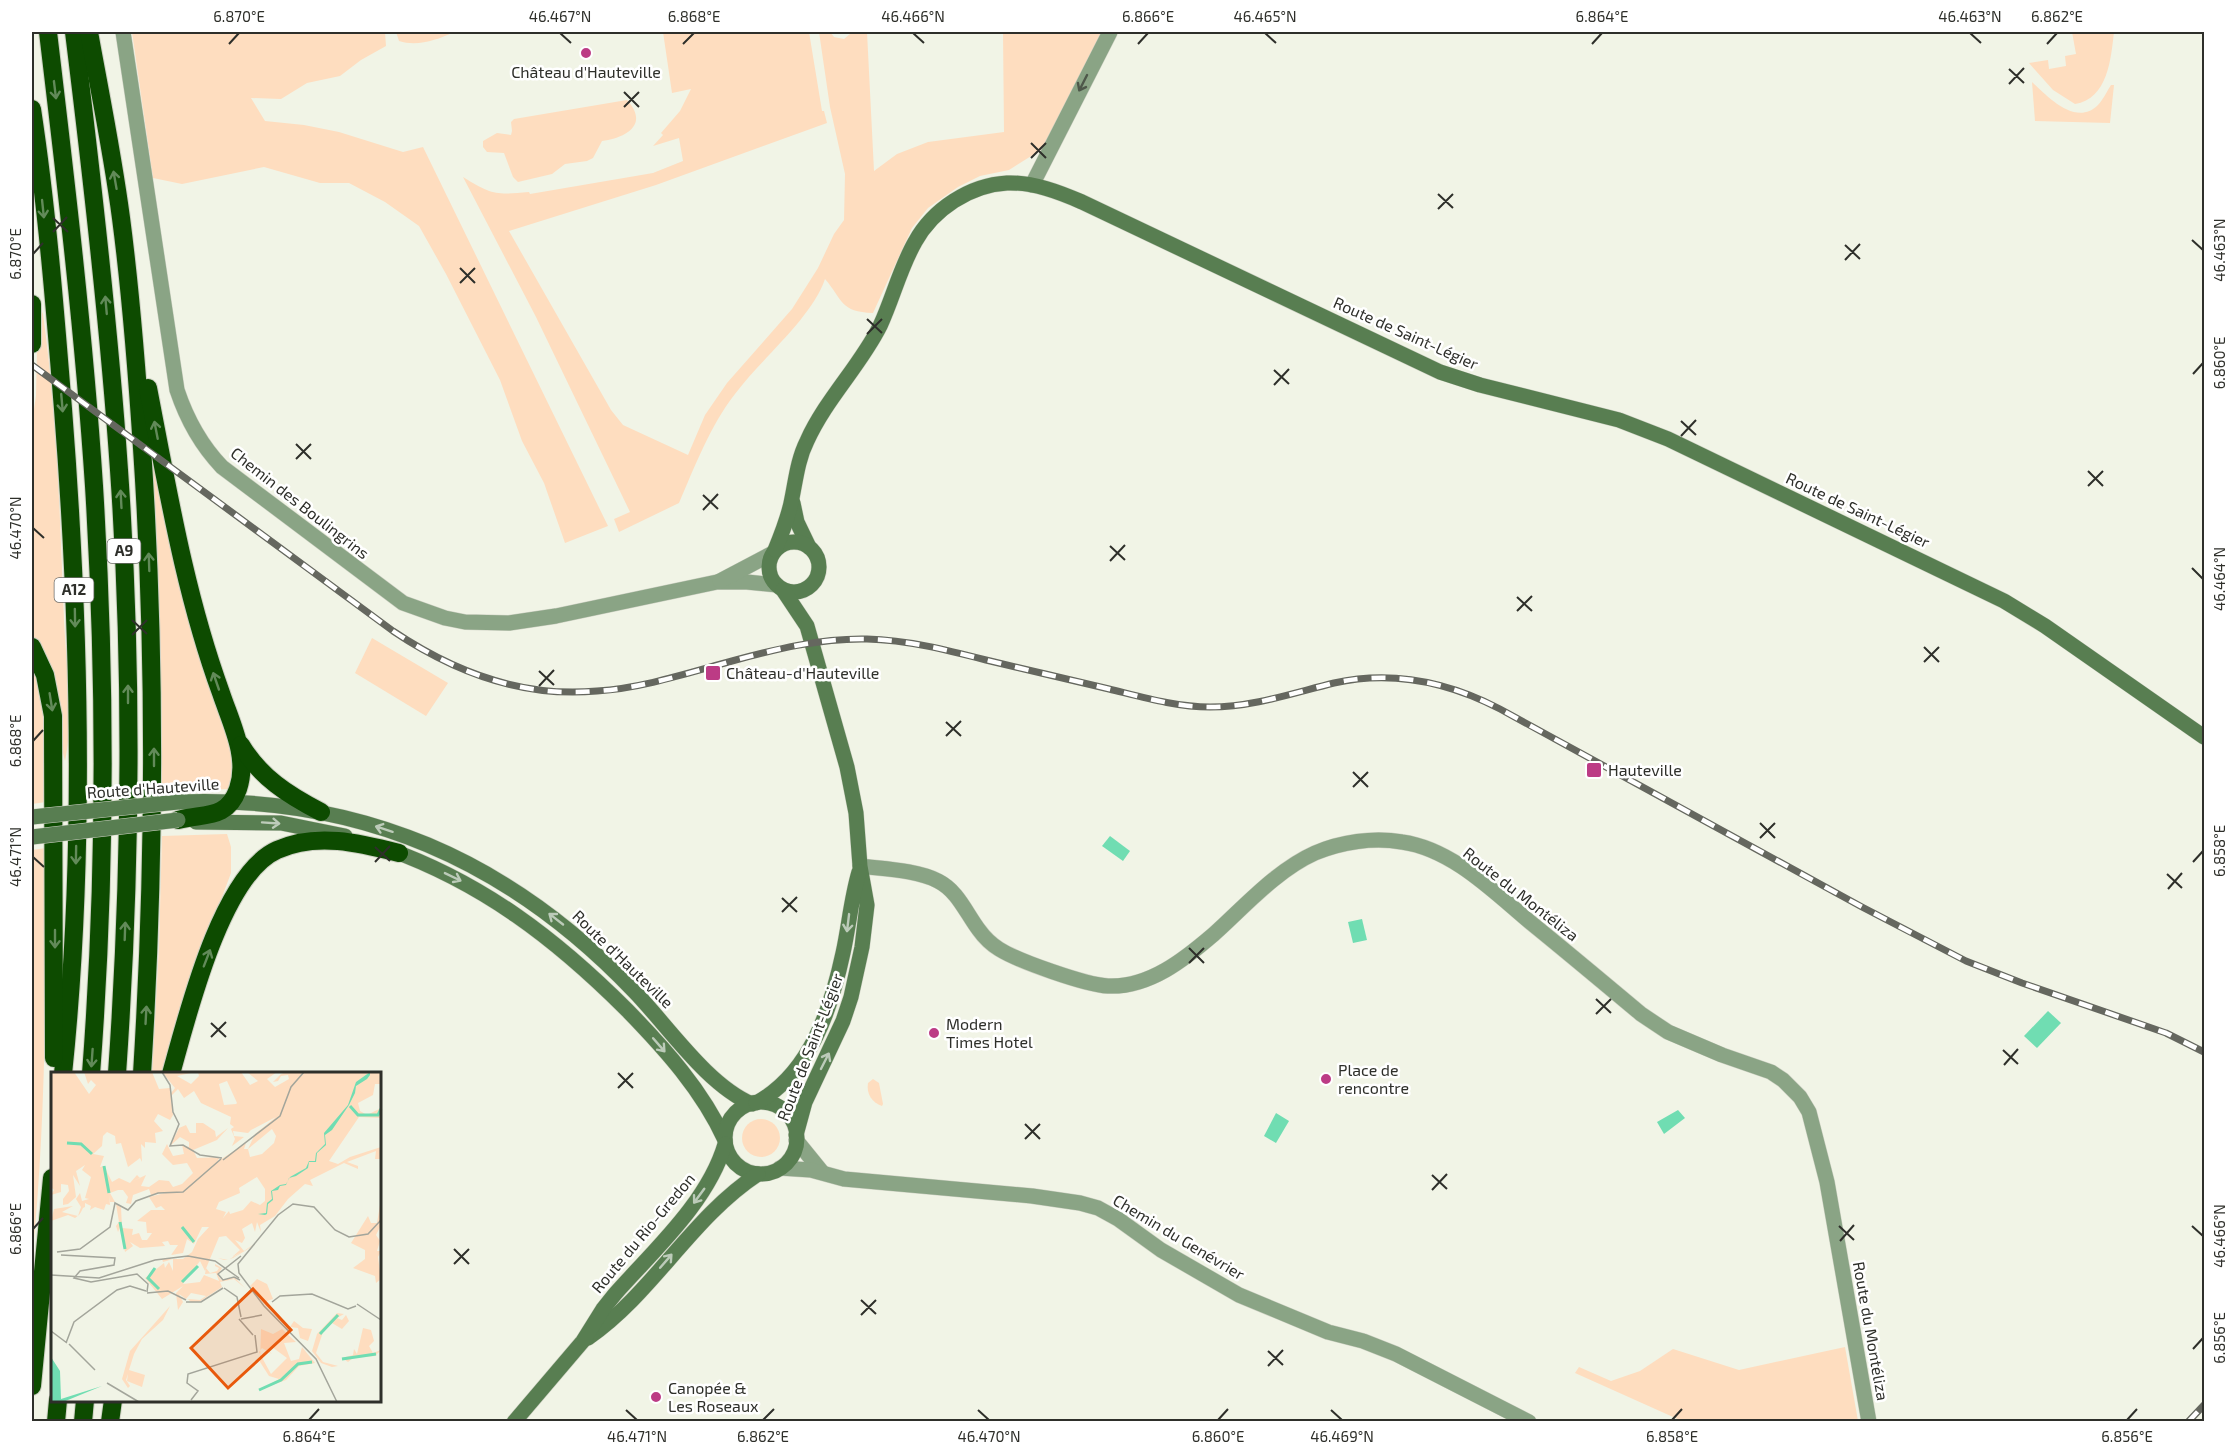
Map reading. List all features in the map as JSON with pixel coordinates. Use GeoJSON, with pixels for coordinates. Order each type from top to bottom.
{"type":"FeatureCollection","features":[{"type":"Feature","properties":{"kind":"highway","name":"A9"},"geometry":{"type":"LineString","coordinates":[[48,32],[86,374],[100,603],[101,864],[91,1072]]}},
{"type":"Feature","properties":{"kind":"highway","name":"A9"},"geometry":{"type":"LineString","coordinates":[[74,32],[110,354],[126,603],[127,863],[117,1072]]}},
{"type":"Feature","properties":{"kind":"highway"},"geometry":{"type":"LineString","coordinates":[[89,32],[121,218],[139,341],[176,531],[208,655],[240,754],[239,786],[232,802],[219,813],[196,815],[178,811]]}},
{"type":"Feature","properties":{"kind":"highway","name":"A12"},"geometry":{"type":"LineString","coordinates":[[32,109],[59,361],[75,604],[78,732],[76,865],[70,993],[63,1072]]}},
{"type":"Feature","properties":{"kind":"highway"},"geometry":{"type":"LineString","coordinates":[[121,218],[142,450],[153,676],[152,865],[142,1072]]}},
{"type":"Feature","properties":{"kind":"highway"},"geometry":{"type":"LineString","coordinates":[[32,304],[32,344]]}},
{"type":"Feature","properties":{"kind":"highway"},"geometry":{"type":"LineString","coordinates":[[32,647],[45,675],[53,716],[54,1072]]}},
{"type":"Feature","properties":{"kind":"highway"},"geometry":{"type":"LineString","coordinates":[[236,736],[250,760],[266,777],[288,794],[321,812]]}},
{"type":"Feature","properties":{"kind":"highway"},"geometry":{"type":"LineString","coordinates":[[172,1072],[189,1010],[216,934],[234,897],[256,864],[283,847],[315,841],[345,842],[399,853]]}},
{"type":"Feature","properties":{"kind":"highway"},"geometry":{"type":"LineString","coordinates":[[32,1386],[51,1188]]}},
{"type":"Feature","properties":{"kind":"highway"},"geometry":{"type":"LineString","coordinates":[[56,1422],[58,1402]]}},
{"type":"Feature","properties":{"kind":"highway"},"geometry":{"type":"LineString","coordinates":[[83,1422],[85,1402]]}},
{"type":"Feature","properties":{"kind":"highway"},"geometry":{"type":"LineString","coordinates":[[110,1422],[113,1402]]}},
{"type":"Feature","properties":{"kind":"main road","name":"Route de Saint-Légier"},"geometry":{"type":"LineString","coordinates":[[774,551],[792,497],[798,465],[807,440],[874,336],[910,252],[924,229],[951,203],[983,187],[1008,183],[1032,185],[1082,202],[1440,372],[1480,385],[1619,420],[1668,439],[2004,601],[2045,626],[2205,737]]}},
{"type":"Feature","properties":{"kind":"main road","name":"Route de Saint-Légier"},"geometry":{"type":"LineString","coordinates":[[792,497],[798,522],[809,547]]}},
{"type":"Feature","properties":{"kind":"main road"},"geometry":{"type":"LineString","coordinates":[[795,541],[809,547],[817,555],[819,565],[818,575],[813,584],[798,592],[780,587],[769,570],[774,551],[784,543],[795,541]]}},
{"type":"Feature","properties":{"kind":"main road","name":"Route de Saint-Légier"},"geometry":{"type":"LineString","coordinates":[[796,1138],[805,1102],[843,1021],[857,972],[867,905],[860,866],[856,813],[847,767],[807,626],[808,606],[813,584]]}},
{"type":"Feature","properties":{"kind":"main road","name":"Route de Saint-Légier"},"geometry":{"type":"LineString","coordinates":[[780,587],[807,626]]}},
{"type":"Feature","properties":{"kind":"main road","name":"Route d'Hauteville"},"geometry":{"type":"LineString","coordinates":[[232,802],[321,812],[377,826],[433,846],[486,872],[560,921],[611,968],[726,1089],[754,1103]]}},
{"type":"Feature","properties":{"kind":"main road","name":"Route d'Hauteville"},"geometry":{"type":"LineString","coordinates":[[32,837],[178,811]]}},
{"type":"Feature","properties":{"kind":"main road","name":"Route d'Hauteville"},"geometry":{"type":"LineString","coordinates":[[32,817],[178,811],[198,823],[268,822],[297,826],[344,836],[399,853],[477,889],[525,919],[570,956],[631,1014],[701,1096],[725,1142]]}},
{"type":"Feature","properties":{"kind":"main road","name":"Route de Saint-Légier"},"geometry":{"type":"LineString","coordinates":[[754,1103],[770,1094],[793,1074],[815,1038],[840,969],[851,899],[860,866]]}},
{"type":"Feature","properties":{"kind":"main road"},"geometry":{"type":"LineString","coordinates":[[754,1103],[772,1105],[785,1112],[794,1124],[796,1138],[792,1156],[780,1168],[758,1174],[737,1166],[729,1156],[725,1142],[726,1127],[732,1116],[738,1110],[754,1103]]}},
{"type":"Feature","properties":{"kind":"main road","name":"Route du Rio-Gredon"},"geometry":{"type":"LineString","coordinates":[[514,1422],[583,1341],[603,1309],[697,1200],[716,1170],[725,1142]]}},
{"type":"Feature","properties":{"kind":"main road","name":"Route du Rio-Gredon"},"geometry":{"type":"LineString","coordinates":[[583,1341],[627,1305],[724,1199],[758,1174]]}},
{"type":"Feature","properties":{"kind":"street","name":"Chemin des Boulingrins"},"geometry":{"type":"LineString","coordinates":[[123,32],[177,390],[192,428],[202,444],[222,467],[403,603],[445,618],[465,622],[509,623],[556,616],[717,582],[747,582],[780,587]]}},
{"type":"Feature","properties":{"kind":"street"},"geometry":{"type":"LineString","coordinates":[[1032,185],[1110,32]]}},
{"type":"Feature","properties":{"kind":"street","name":"Chemin des Boulingrins"},"geometry":{"type":"LineString","coordinates":[[717,582],[774,551]]}},
{"type":"Feature","properties":{"kind":"street","name":"Route du Montéliza"},"geometry":{"type":"LineString","coordinates":[[860,866],[928,877],[939,881],[957,897],[979,930],[999,949],[1084,982],[1109,986],[1138,981],[1172,967],[1190,955],[1268,886],[1314,854],[1335,846],[1360,841],[1402,842],[1439,854],[1476,878],[1641,1014],[1668,1032],[1722,1055],[1771,1072],[1800,1097],[1809,1112],[1827,1182],[1869,1422]]}},
{"type":"Feature","properties":{"kind":"street"},"geometry":{"type":"LineString","coordinates":[[796,1138],[822,1172]]}},
{"type":"Feature","properties":{"kind":"street","name":"Chemin du Genévrier"},"geometry":{"type":"LineString","coordinates":[[780,1168],[822,1172],[844,1179],[1032,1196],[1098,1208],[1118,1219],[1161,1250],[1239,1295],[1328,1332],[1363,1341],[1396,1354],[1529,1422]]}},
{"type":"Feature","properties":{"kind":"shaded area"},"geometry":{"type":"Polygon","coordinates":[[[132,32],[385,32],[386,46],[361,60],[340,76],[307,83],[281,99],[251,98],[265,121],[339,132],[403,152],[423,147],[608,526],[565,543],[544,483],[522,441],[500,380],[419,226],[385,202],[349,183],[320,183],[264,167],[182,184],[153,178],[132,32]]]}},
{"type":"Feature","properties":{"kind":"shaded area"},"geometry":{"type":"Polygon","coordinates":[[[396,32],[454,32],[434,40],[406,43],[399,41],[396,32]]]}},
{"type":"Feature","properties":{"kind":"shaded area"},"geometry":{"type":"Polygon","coordinates":[[[663,32],[809,32],[822,111],[824,111],[827,123],[656,185],[509,231],[611,410],[623,425],[688,455],[705,415],[727,383],[792,309],[844,220],[845,174],[830,107],[819,32],[831,33],[834,37],[844,39],[850,32],[867,32],[874,171],[897,154],[928,142],[1004,132],[1003,32],[1105,32],[1044,148],[1009,170],[980,176],[958,187],[928,208],[912,228],[873,313],[854,310],[843,304],[825,279],[818,294],[798,323],[726,406],[704,447],[679,503],[619,532],[614,519],[630,512],[536,317],[463,177],[494,192],[529,192],[530,194],[653,173],[683,161],[679,138],[653,146],[680,111],[691,89],[672,93],[663,32]]]}},
{"type":"Feature","properties":{"kind":"shaded area"},"geometry":{"type":"Polygon","coordinates":[[[2072,32],[2114,32],[2109,65],[2101,86],[2086,101],[2075,104],[2053,90],[2029,63],[2048,60],[2049,69],[2066,66],[2065,56],[2076,54],[2072,32]]]}},
{"type":"Feature","properties":{"kind":"shaded area"},"geometry":{"type":"Polygon","coordinates":[[[2032,82],[2054,102],[2081,113],[2090,111],[2098,105],[2111,85],[2114,85],[2110,123],[2035,121],[2032,82]]]}},
{"type":"Feature","properties":{"kind":"shaded area"},"geometry":{"type":"Polygon","coordinates":[[[627,100],[636,117],[632,129],[619,137],[602,141],[593,158],[565,164],[552,174],[518,182],[513,177],[504,153],[487,152],[483,147],[483,141],[497,133],[511,135],[511,122],[514,119],[627,100]]]}},
{"type":"Feature","properties":{"kind":"shaded area"},"geometry":{"type":"Polygon","coordinates":[[[38,303],[43,314],[48,352],[57,466],[68,673],[69,728],[65,761],[35,641],[32,638],[32,422],[36,396],[38,303]]]}},
{"type":"Feature","properties":{"kind":"shaded area"},"geometry":{"type":"Polygon","coordinates":[[[157,465],[234,758],[231,789],[162,791],[160,628],[152,466],[157,465]]]}},
{"type":"Feature","properties":{"kind":"shaded area"},"geometry":{"type":"Polygon","coordinates":[[[372,638],[448,683],[426,716],[355,673],[372,638]]]}},
{"type":"Feature","properties":{"kind":"shaded area"},"geometry":{"type":"Polygon","coordinates":[[[32,666],[38,682],[44,716],[46,802],[32,804],[32,666]]]}},
{"type":"Feature","properties":{"kind":"shaded area"},"geometry":{"type":"Polygon","coordinates":[[[227,834],[231,847],[231,873],[210,929],[164,1072],[152,1072],[159,947],[162,836],[227,834]]]}},
{"type":"Feature","properties":{"kind":"shaded area"},"geometry":{"type":"Polygon","coordinates":[[[1110,836],[1130,851],[1123,861],[1102,846],[1110,836]]]}},
{"type":"Feature","properties":{"kind":"shaded area"},"geometry":{"type":"Polygon","coordinates":[[[46,848],[43,1106],[32,1260],[32,850],[46,848]]]}},
{"type":"Feature","properties":{"kind":"shaded area"},"geometry":{"type":"Polygon","coordinates":[[[1362,919],[1367,940],[1353,943],[1348,922],[1362,919]]]}},
{"type":"Feature","properties":{"kind":"shaded area"},"geometry":{"type":"Polygon","coordinates":[[[2048,1011],[2061,1023],[2037,1048],[2024,1036],[2048,1011]]]}},
{"type":"Feature","properties":{"kind":"shaded area"},"geometry":{"type":"Polygon","coordinates":[[[873,1079],[879,1083],[882,1106],[875,1103],[869,1094],[868,1083],[873,1079]]]}},
{"type":"Feature","properties":{"kind":"shaded area"},"geometry":{"type":"Polygon","coordinates":[[[1678,1110],[1685,1118],[1664,1134],[1657,1122],[1678,1110]]]}},
{"type":"Feature","properties":{"kind":"shaded area"},"geometry":{"type":"Polygon","coordinates":[[[1276,1113],[1289,1121],[1276,1143],[1264,1136],[1276,1113]]]}},
{"type":"Feature","properties":{"kind":"shaded area"},"geometry":{"type":"Polygon","coordinates":[[[761,1119],[775,1124],[780,1138],[775,1152],[761,1157],[747,1152],[742,1138],[747,1124],[761,1119]]]}},
{"type":"Feature","properties":{"kind":"shaded area"},"geometry":{"type":"Polygon","coordinates":[[[1845,1347],[1858,1421],[1682,1421],[1575,1373],[1579,1367],[1611,1381],[1640,1371],[1673,1349],[1739,1370],[1845,1347]]]}},
{"type":"Feature","properties":{"kind":"railway"},"geometry":{"type":"LineString","coordinates":[[32,365],[393,631],[440,659],[490,679],[542,690],[597,691],[631,687],[799,645],[833,640],[867,639],[927,646],[1146,698],[1197,707],[1242,705],[1356,679],[1399,678],[1440,685],[1500,709],[1862,907],[1966,961],[2166,1033],[2204,1052]]}},
{"type":"Feature","properties":{"kind":"railway"},"geometry":{"type":"LineString","coordinates":[[2188,1422],[2204,1405]]}},
{"type":"Feature","properties":{"kind":"place","name":"Château d'Hauteville"},"geometry":{"type":"Point","coordinates":[586,53]}},
{"type":"Feature","properties":{"kind":"place","name":"Château-d'Hauteville"},"geometry":{"type":"Point","coordinates":[713,673]}},
{"type":"Feature","properties":{"kind":"place","name":"Hauteville"},"geometry":{"type":"Point","coordinates":[1594,770]}},
{"type":"Feature","properties":{"kind":"place","name":"Modern Times Hotel"},"geometry":{"type":"Point","coordinates":[934,1033]}},
{"type":"Feature","properties":{"kind":"place","name":"Place de rencontre"},"geometry":{"type":"Point","coordinates":[1326,1079]}},
{"type":"Feature","properties":{"kind":"place","name":"Canopée & Les Roseaux"},"geometry":{"type":"Point","coordinates":[656,1397]}}]}
